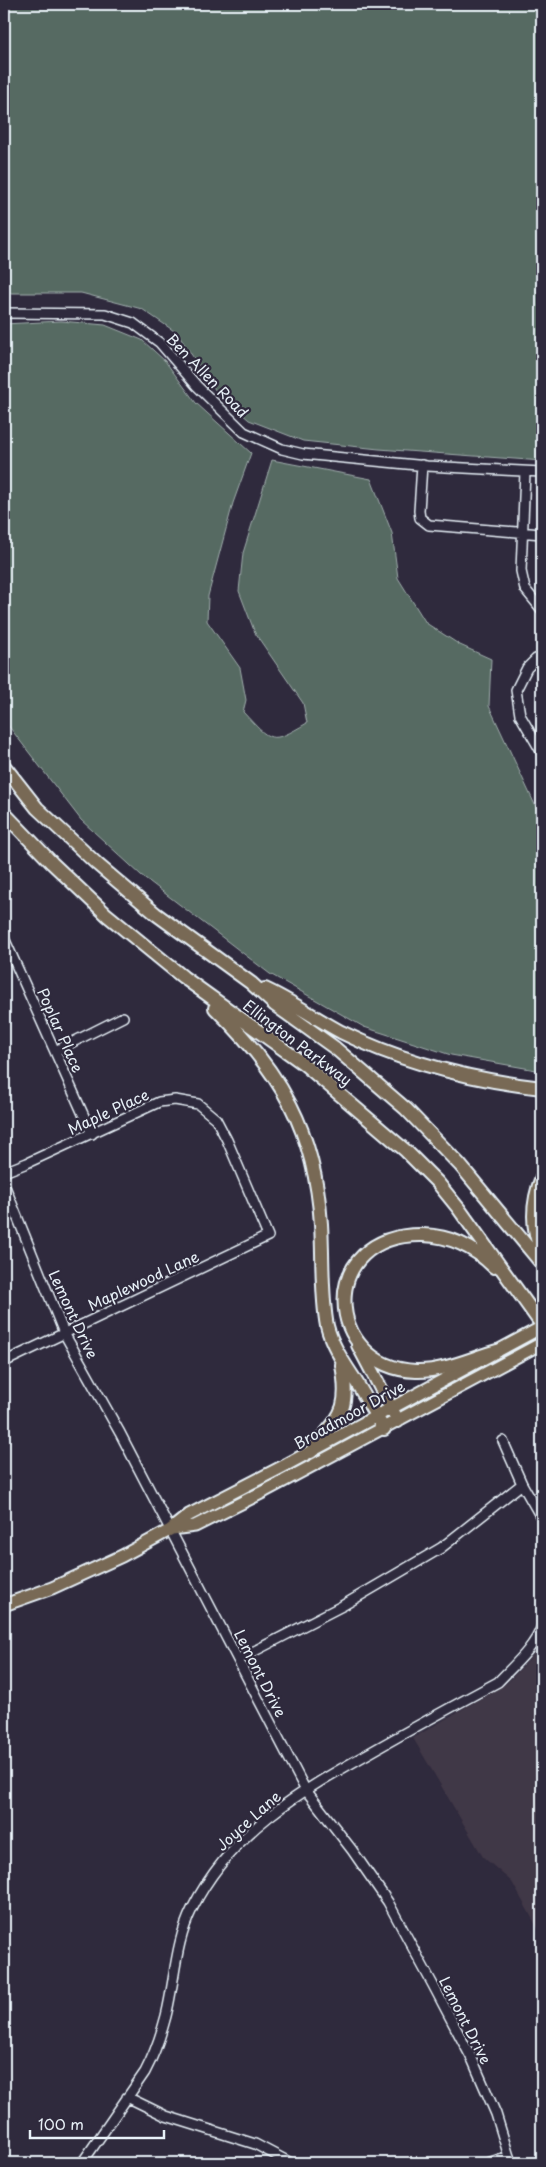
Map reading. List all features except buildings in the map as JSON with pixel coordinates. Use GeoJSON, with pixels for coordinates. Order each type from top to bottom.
{"type":"FeatureCollection","features":[{"type":"Feature","properties":{"kind":"highway","name":"Ellington Parkway"},"geometry":{"type":"LineString","coordinates":[[4,766],[37,808],[78,848],[156,914],[251,982],[275,1005],[359,1068],[425,1127],[481,1188],[542,1264]]}},
{"type":"Feature","properties":{"kind":"highway","name":"Ellington Parkway"},"geometry":{"type":"LineString","coordinates":[[4,813],[106,915],[183,977],[304,1064],[406,1151],[438,1183],[459,1209],[527,1302],[542,1326]]}},
{"type":"Feature","properties":{"kind":"highway"},"geometry":{"type":"LineString","coordinates":[[183,977],[240,1032],[262,1058],[299,1120],[309,1148],[317,1186],[327,1326],[341,1357],[384,1429]]}},
{"type":"Feature","properties":{"kind":"highway"},"geometry":{"type":"LineString","coordinates":[[251,982],[343,1032],[390,1052],[468,1076],[542,1088]]}},
{"type":"Feature","properties":{"kind":"highway"},"geometry":{"type":"LineString","coordinates":[[542,1177],[536,1192],[533,1220],[542,1253]]}},
{"type":"Feature","properties":{"kind":"highway"},"geometry":{"type":"LineString","coordinates":[[398,1420],[390,1409],[352,1331],[345,1306],[345,1292],[348,1279],[353,1267],[361,1256],[371,1248],[394,1238],[430,1235],[443,1237],[472,1248],[484,1257],[527,1302]]}},
{"type":"Feature","properties":{"kind":"highway"},"geometry":{"type":"LineString","coordinates":[[352,1331],[365,1349],[382,1362],[406,1370],[430,1370],[497,1351]]}},
{"type":"Feature","properties":{"kind":"highway"},"geometry":{"type":"LineString","coordinates":[[311,1452],[334,1424],[344,1404],[346,1390],[341,1357]]}},
{"type":"Feature","properties":{"kind":"main road","name":"Broadmoor Drive"},"geometry":{"type":"LineString","coordinates":[[4,1605],[89,1573],[170,1530],[189,1515],[311,1452],[542,1326]]}},
{"type":"Feature","properties":{"kind":"main road","name":"Broadmoor Drive"},"geometry":{"type":"LineString","coordinates":[[170,1530],[195,1526],[384,1429],[542,1343]]}},
{"type":"Feature","properties":{"kind":"street","name":"Ben Allen Road"},"geometry":{"type":"LineString","coordinates":[[4,313],[104,314],[133,323],[160,343],[218,409],[244,432],[263,442],[303,454],[422,465],[542,472]]}},
{"type":"Feature","properties":{"kind":"street"},"geometry":{"type":"LineString","coordinates":[[422,465],[419,511],[424,522],[428,525],[542,534]]}},
{"type":"Feature","properties":{"kind":"street"},"geometry":{"type":"LineString","coordinates":[[525,472],[522,578],[525,589],[542,610]]}},
{"type":"Feature","properties":{"kind":"street"},"geometry":{"type":"LineString","coordinates":[[542,657],[536,659],[527,668],[516,690],[520,715],[542,754]]}},
{"type":"Feature","properties":{"kind":"street","name":"Poplar Place"},"geometry":{"type":"LineString","coordinates":[[4,938],[92,1134]]}},
{"type":"Feature","properties":{"kind":"street"},"geometry":{"type":"LineString","coordinates":[[55,1051],[123,1017]]}},
{"type":"Feature","properties":{"kind":"street","name":"Maple Place"},"geometry":{"type":"LineString","coordinates":[[4,1172],[92,1134],[159,1102],[175,1100],[198,1104],[216,1119],[227,1140],[268,1236]]}},
{"type":"Feature","properties":{"kind":"street","name":"Lemont Drive"},"geometry":{"type":"LineString","coordinates":[[4,1184],[64,1333],[239,1659],[306,1789],[388,1902],[473,2061],[500,2122],[510,2160]]}},
{"type":"Feature","properties":{"kind":"street","name":"Maplewood Lane"},"geometry":{"type":"LineString","coordinates":[[4,1362],[268,1236]]}},
{"type":"Feature","properties":{"kind":"street"},"geometry":{"type":"LineString","coordinates":[[503,1441],[522,1484],[542,1519]]}},
{"type":"Feature","properties":{"kind":"street"},"geometry":{"type":"LineString","coordinates":[[239,1659],[342,1606],[441,1548],[522,1484]]}},
{"type":"Feature","properties":{"kind":"street","name":"Joyce Lane"},"geometry":{"type":"LineString","coordinates":[[82,2163],[145,2072],[153,2056],[166,2015],[177,1950],[191,1910],[212,1874],[233,1848],[257,1826],[306,1789],[498,1682],[522,1656],[540,1633],[542,1626]]}},
{"type":"Feature","properties":{"kind":"street"},"geometry":{"type":"LineString","coordinates":[[127,2097],[166,2116],[255,2144],[291,2163]]}},
{"type":"Feature","properties":{"kind":"street"},"geometry":{"type":"LineString","coordinates":[[488,2163],[510,2160]]}},
{"type":"Feature","properties":{"kind":"shaded area"},"geometry":{"type":"Polygon","coordinates":[[[542,1641],[542,1936],[512,1882],[483,1857],[413,1738],[507,1683],[539,1649],[542,1641]]]}},
{"type":"Feature","properties":{"kind":"green space"},"geometry":{"type":"Polygon","coordinates":[[[4,4],[542,4],[542,461],[379,449],[303,441],[249,420],[216,391],[177,333],[142,309],[81,293],[4,293],[4,4]]]}},
{"type":"Feature","properties":{"kind":"green space"},"geometry":{"type":"Polygon","coordinates":[[[61,321],[105,325],[142,340],[165,361],[196,403],[251,453],[233,503],[208,596],[207,621],[240,668],[246,700],[243,712],[266,734],[278,737],[307,723],[303,703],[255,633],[239,591],[243,553],[272,460],[371,479],[392,533],[398,578],[426,623],[460,645],[491,659],[489,706],[542,820],[542,1071],[451,1055],[364,1027],[270,974],[141,875],[81,820],[4,720],[4,324],[61,321]]]}}]}
